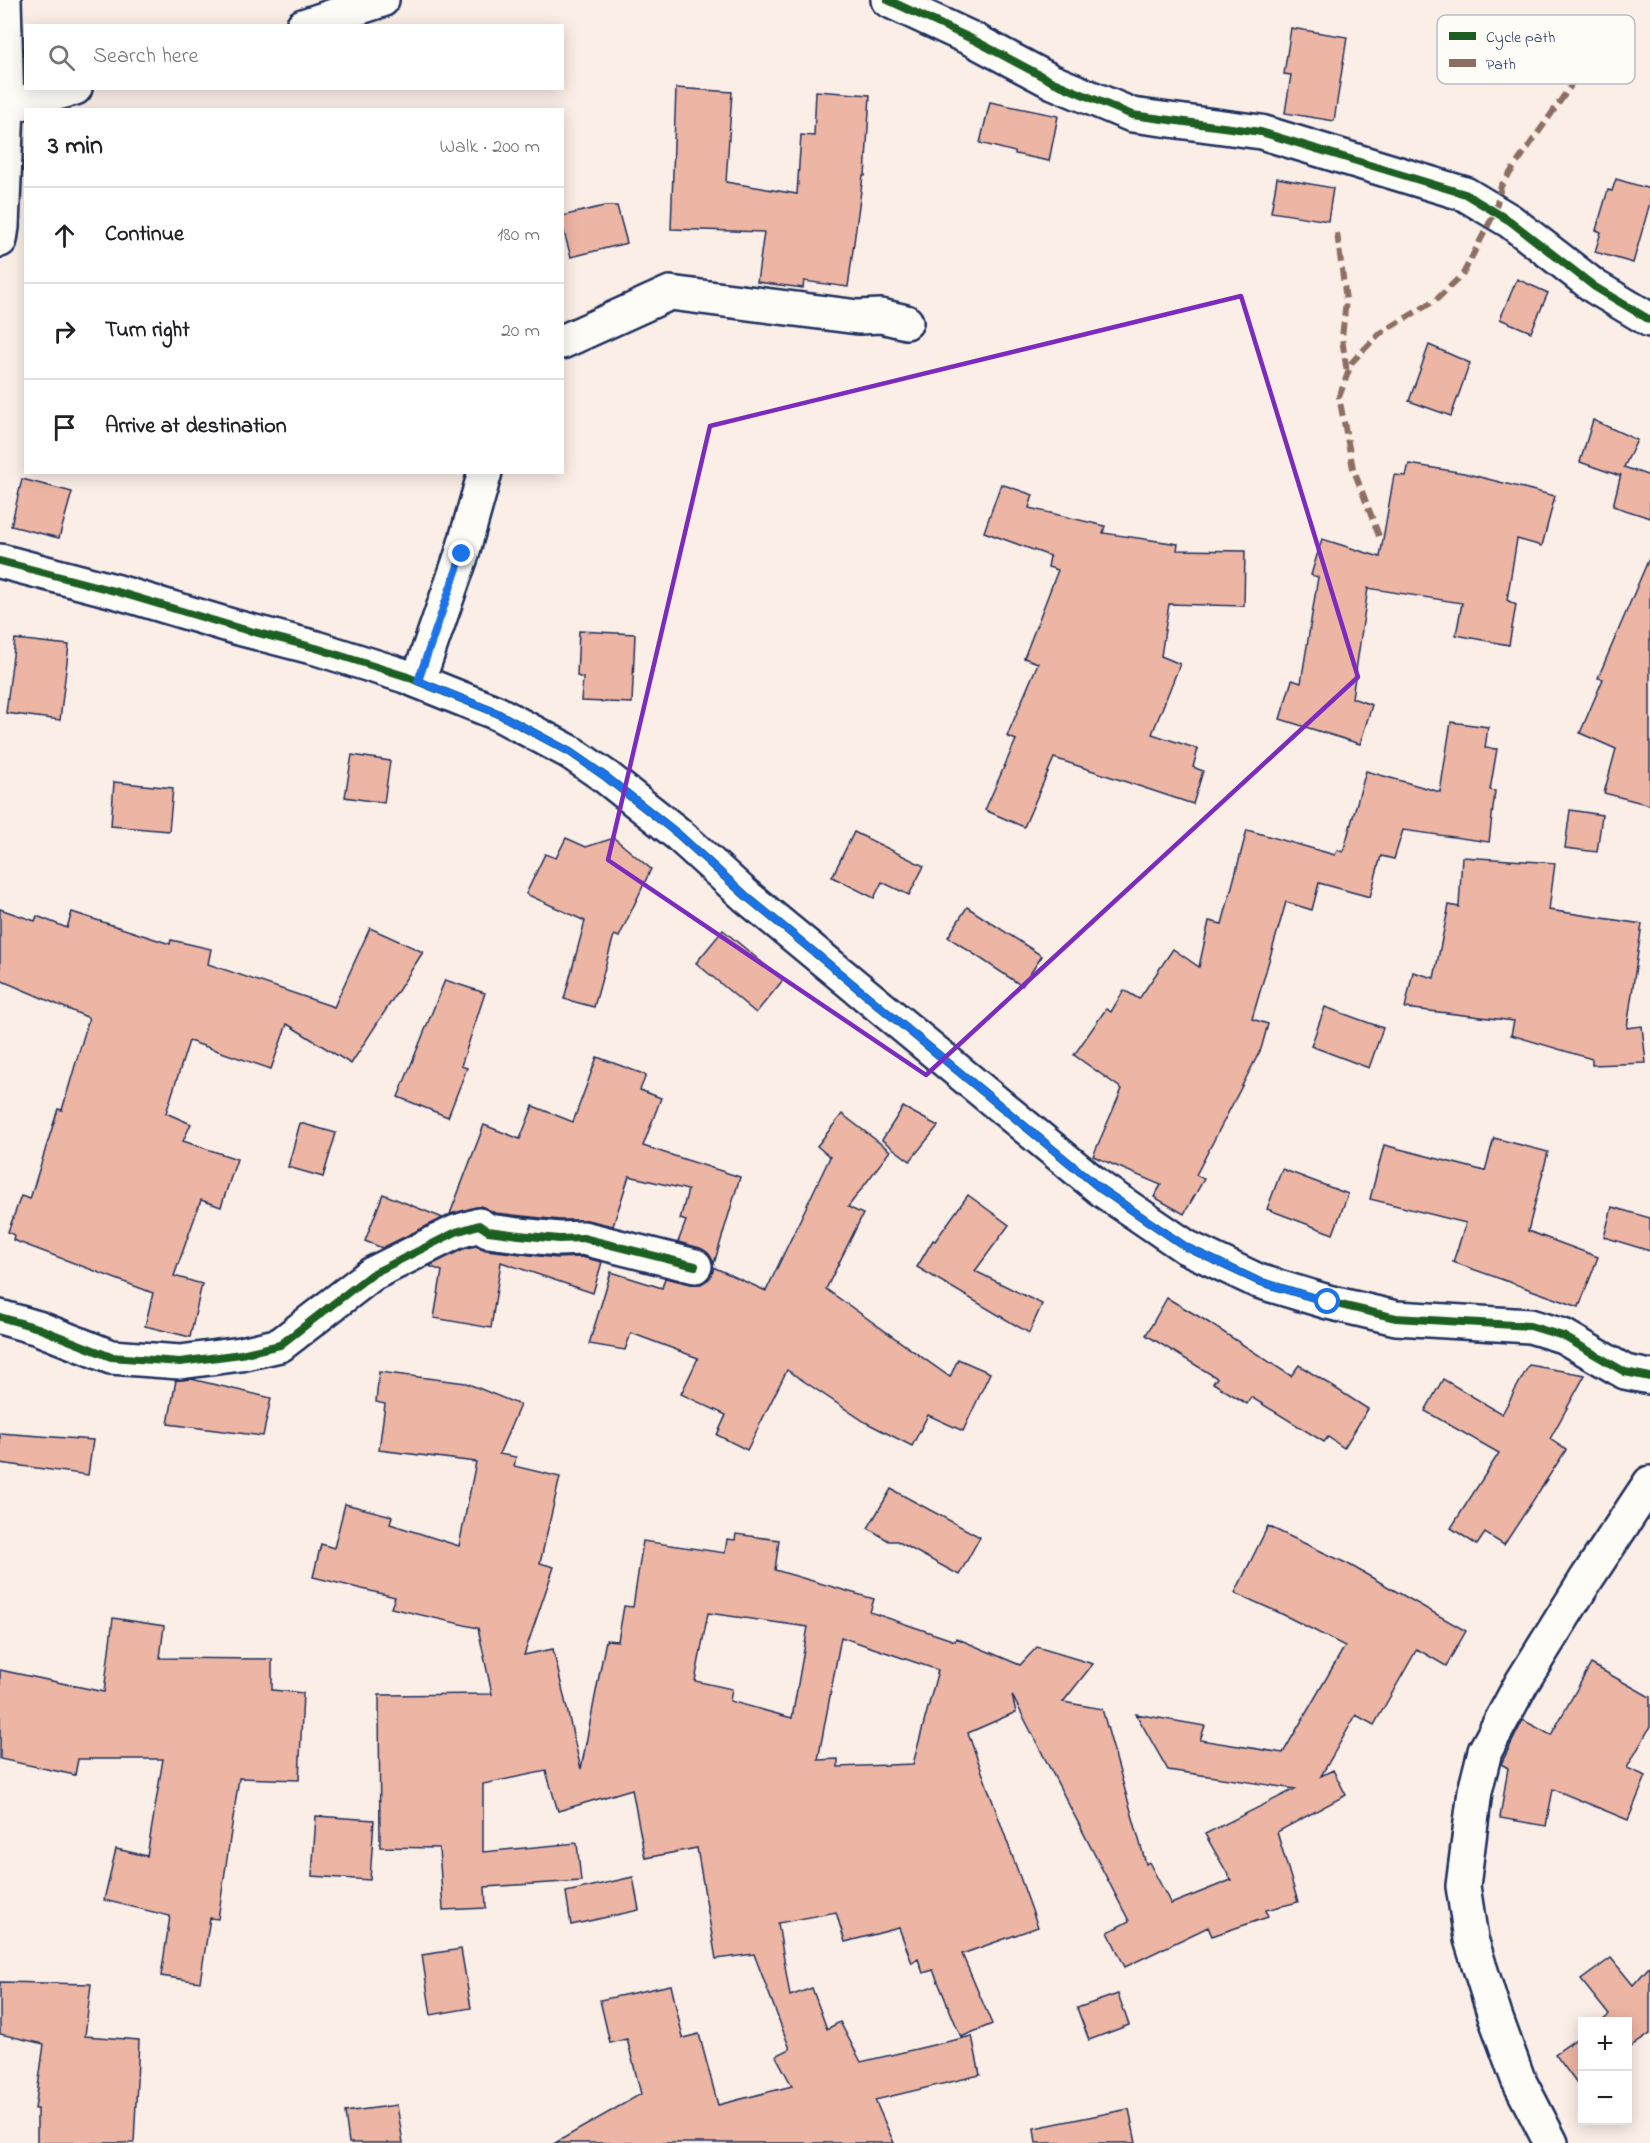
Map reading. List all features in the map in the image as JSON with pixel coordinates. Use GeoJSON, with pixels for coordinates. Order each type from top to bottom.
{"type":"FeatureCollection","features":[{"type":"Feature","properties":{"kind":"street"},"geometry":{"type":"LineString","coordinates":[[1,231],[7,107],[3,0]]}},
{"type":"Feature","properties":{"kind":"street"},"geometry":{"type":"LineString","coordinates":[[309,24],[382,0]]}},
{"type":"Feature","properties":{"kind":"street"},"geometry":{"type":"LineString","coordinates":[[888,0],[975,40],[1053,82],[1132,115],[1261,132],[1465,194],[1510,221],[1595,287],[1650,320]]}},
{"type":"Feature","properties":{"kind":"street"},"geometry":{"type":"LineString","coordinates":[[7,107],[68,90]]}},
{"type":"Feature","properties":{"kind":"street"},"geometry":{"type":"LineString","coordinates":[[564,341],[670,293],[858,317],[881,316],[906,322]]}},
{"type":"Feature","properties":{"kind":"street"},"geometry":{"type":"LineString","coordinates":[[418,681],[462,554],[483,474]]}},
{"type":"Feature","properties":{"kind":"street"},"geometry":{"type":"LineString","coordinates":[[0,561],[316,648],[418,681],[497,713],[570,752],[606,777],[678,834],[746,896],[1101,1189],[1186,1247],[1258,1281],[1328,1302],[1396,1318],[1530,1326],[1563,1336],[1625,1372],[1650,1377]]}},
{"type":"Feature","properties":{"kind":"street"},"geometry":{"type":"LineString","coordinates":[[0,1317],[38,1328],[111,1357],[180,1362],[242,1354],[280,1345],[372,1274],[456,1232],[479,1225],[488,1231],[519,1235],[559,1239],[583,1238],[695,1266]]}},
{"type":"Feature","properties":{"kind":"street"},"geometry":{"type":"LineString","coordinates":[[1551,2143],[1518,2079],[1471,1940],[1463,1886],[1475,1791],[1485,1751],[1521,1684],[1650,1483]]}},
{"type":"Feature","properties":{"kind":"highlighted area"},"geometry":{"type":"Polygon","coordinates":[[[1241,296],[1358,677],[926,1075],[608,860],[710,426],[1241,296]]]}},
{"type":"Feature","properties":{"kind":"building"},"geometry":{"type":"Polygon","coordinates":[[[1291,28],[1347,37],[1334,121],[1285,113],[1291,75],[1284,74],[1291,28]]]}},
{"type":"Feature","properties":{"kind":"building"},"geometry":{"type":"Polygon","coordinates":[[[676,88],[732,92],[726,182],[797,194],[801,135],[814,136],[816,91],[870,95],[865,176],[863,176],[848,287],[804,281],[803,288],[757,282],[764,232],[671,229],[676,88]]]}},
{"type":"Feature","properties":{"kind":"building"},"geometry":{"type":"Polygon","coordinates":[[[990,102],[1058,116],[1049,161],[1015,154],[1015,152],[980,143],[990,102]]]}},
{"type":"Feature","properties":{"kind":"building"},"geometry":{"type":"Polygon","coordinates":[[[1277,178],[1333,188],[1328,221],[1271,212],[1277,178]]]}},
{"type":"Feature","properties":{"kind":"building"},"geometry":{"type":"Polygon","coordinates":[[[1616,179],[1650,189],[1650,203],[1633,263],[1595,252],[1601,232],[1596,230],[1608,190],[1612,191],[1616,179]]]}},
{"type":"Feature","properties":{"kind":"building"},"geometry":{"type":"Polygon","coordinates":[[[604,206],[617,206],[627,243],[571,257],[564,232],[564,216],[604,206]]]}},
{"type":"Feature","properties":{"kind":"building"},"geometry":{"type":"Polygon","coordinates":[[[1517,279],[1548,293],[1531,332],[1500,319],[1517,279]]]}},
{"type":"Feature","properties":{"kind":"building"},"geometry":{"type":"Polygon","coordinates":[[[1429,345],[1470,363],[1451,416],[1409,401],[1429,345]]]}},
{"type":"Feature","properties":{"kind":"building"},"geometry":{"type":"Polygon","coordinates":[[[1593,420],[1637,440],[1624,467],[1650,476],[1650,518],[1613,506],[1621,474],[1620,476],[1580,462],[1593,420]]]}},
{"type":"Feature","properties":{"kind":"building"},"geometry":{"type":"Polygon","coordinates":[[[1409,464],[1464,473],[1555,496],[1542,546],[1517,539],[1507,600],[1516,605],[1509,645],[1456,635],[1462,603],[1368,588],[1352,698],[1372,705],[1360,744],[1280,719],[1292,680],[1301,683],[1318,577],[1311,575],[1322,539],[1380,557],[1394,475],[1406,476],[1409,464]]]}},
{"type":"Feature","properties":{"kind":"building"},"geometry":{"type":"Polygon","coordinates":[[[22,479],[72,492],[59,538],[11,526],[22,479]]]}},
{"type":"Feature","properties":{"kind":"building"},"geometry":{"type":"Polygon","coordinates":[[[1001,484],[1033,495],[1029,508],[1105,526],[1103,533],[1178,544],[1177,550],[1245,551],[1244,606],[1169,604],[1161,656],[1180,664],[1152,734],[1198,749],[1193,767],[1203,771],[1193,804],[1054,758],[1024,827],[985,810],[1016,740],[1007,736],[1038,663],[1024,658],[1058,570],[1048,567],[1050,556],[984,532],[1001,484]]]}},
{"type":"Feature","properties":{"kind":"building"},"geometry":{"type":"Polygon","coordinates":[[[1650,556],[1650,805],[1604,793],[1616,749],[1580,733],[1603,679],[1598,678],[1650,556]]]}},
{"type":"Feature","properties":{"kind":"building"},"geometry":{"type":"Polygon","coordinates":[[[579,631],[635,634],[632,703],[581,701],[583,678],[577,676],[579,631]]]}},
{"type":"Feature","properties":{"kind":"building"},"geometry":{"type":"Polygon","coordinates":[[[15,639],[69,645],[60,720],[6,713],[15,639]]]}},
{"type":"Feature","properties":{"kind":"building"},"geometry":{"type":"Polygon","coordinates":[[[1451,722],[1488,727],[1485,748],[1497,749],[1490,790],[1495,791],[1489,842],[1403,830],[1394,859],[1381,856],[1370,897],[1319,883],[1312,910],[1286,902],[1252,1019],[1268,1024],[1261,1049],[1196,1175],[1204,1179],[1184,1214],[1154,1197],[1161,1185],[1093,1156],[1122,1089],[1074,1055],[1106,1009],[1111,1012],[1124,990],[1139,999],[1173,949],[1199,967],[1209,921],[1222,924],[1247,830],[1335,855],[1337,850],[1343,852],[1366,771],[1440,792],[1451,722]]]}},
{"type":"Feature","properties":{"kind":"building"},"geometry":{"type":"Polygon","coordinates":[[[352,755],[390,761],[384,803],[345,797],[352,755]]]}},
{"type":"Feature","properties":{"kind":"building"},"geometry":{"type":"Polygon","coordinates":[[[114,782],[173,788],[169,831],[111,826],[114,782]]]}},
{"type":"Feature","properties":{"kind":"building"},"geometry":{"type":"Polygon","coordinates":[[[1570,810],[1602,815],[1597,852],[1565,848],[1570,810]]]}},
{"type":"Feature","properties":{"kind":"building"},"geometry":{"type":"Polygon","coordinates":[[[854,832],[924,866],[909,895],[882,882],[874,898],[832,877],[854,832]]]}},
{"type":"Feature","properties":{"kind":"building"},"geometry":{"type":"Polygon","coordinates":[[[566,838],[586,847],[614,838],[651,869],[619,937],[614,935],[594,1007],[564,999],[585,921],[526,894],[545,854],[556,858],[566,838]]]}},
{"type":"Feature","properties":{"kind":"building"},"geometry":{"type":"Polygon","coordinates":[[[1462,857],[1555,863],[1549,910],[1642,924],[1627,1028],[1642,1026],[1646,1063],[1592,1065],[1592,1059],[1511,1035],[1514,1021],[1405,1008],[1413,972],[1434,978],[1449,905],[1459,907],[1462,857]]]}},
{"type":"Feature","properties":{"kind":"building"},"geometry":{"type":"Polygon","coordinates":[[[967,907],[1042,956],[1022,986],[948,937],[967,907]]]}},
{"type":"Feature","properties":{"kind":"building"},"geometry":{"type":"Polygon","coordinates":[[[0,909],[35,921],[37,916],[67,928],[72,912],[170,944],[171,940],[211,949],[208,964],[334,1007],[370,928],[423,952],[351,1064],[287,1024],[271,1069],[189,1041],[166,1113],[191,1124],[183,1141],[237,1159],[221,1207],[201,1200],[174,1276],[202,1284],[190,1337],[145,1326],[153,1293],[13,1240],[14,1235],[8,1232],[21,1196],[30,1199],[58,1109],[62,1110],[89,1018],[0,980],[0,909]]]}},
{"type":"Feature","properties":{"kind":"building"},"geometry":{"type":"Polygon","coordinates":[[[723,930],[783,980],[756,1013],[696,963],[723,930]]]}},
{"type":"Feature","properties":{"kind":"building"},"geometry":{"type":"Polygon","coordinates":[[[445,980],[485,993],[461,1066],[467,1068],[448,1117],[398,1097],[445,980]]]}},
{"type":"Feature","properties":{"kind":"building"},"geometry":{"type":"Polygon","coordinates":[[[1325,1007],[1383,1028],[1369,1068],[1311,1046],[1325,1007]]]}},
{"type":"Feature","properties":{"kind":"building"},"geometry":{"type":"Polygon","coordinates":[[[597,1057],[646,1075],[640,1090],[661,1098],[643,1146],[740,1177],[713,1267],[713,1261],[708,1253],[700,1248],[678,1242],[686,1221],[680,1219],[688,1190],[629,1176],[613,1226],[587,1220],[560,1220],[495,1213],[481,1206],[450,1214],[484,1125],[520,1139],[533,1106],[573,1122],[597,1057]]]}},
{"type":"Feature","properties":{"kind":"building"},"geometry":{"type":"Polygon","coordinates":[[[903,1107],[938,1126],[910,1161],[882,1140],[903,1107]]]}},
{"type":"Feature","properties":{"kind":"building"},"geometry":{"type":"Polygon","coordinates":[[[842,1114],[890,1151],[848,1207],[863,1214],[826,1289],[950,1377],[958,1359],[990,1373],[963,1431],[928,1415],[912,1446],[865,1422],[787,1370],[747,1450],[717,1435],[726,1415],[681,1394],[698,1358],[631,1333],[625,1350],[589,1344],[611,1272],[662,1288],[665,1278],[701,1284],[709,1279],[713,1267],[766,1291],[830,1157],[817,1146],[842,1114]]]}},
{"type":"Feature","properties":{"kind":"building"},"geometry":{"type":"Polygon","coordinates":[[[300,1123],[336,1133],[323,1177],[288,1167],[300,1123]]]}},
{"type":"Feature","properties":{"kind":"building"},"geometry":{"type":"Polygon","coordinates":[[[1494,1138],[1548,1152],[1528,1231],[1598,1257],[1579,1307],[1453,1262],[1466,1223],[1370,1199],[1384,1145],[1485,1171],[1494,1138]]]}},
{"type":"Feature","properties":{"kind":"building"},"geometry":{"type":"Polygon","coordinates":[[[1282,1169],[1348,1194],[1333,1234],[1267,1209],[1282,1169]]]}},
{"type":"Feature","properties":{"kind":"building"},"geometry":{"type":"Polygon","coordinates":[[[383,1194],[443,1218],[382,1248],[365,1241],[383,1194]]]}},
{"type":"Feature","properties":{"kind":"building"},"geometry":{"type":"Polygon","coordinates":[[[968,1195],[1009,1225],[975,1271],[1042,1304],[1029,1333],[917,1267],[933,1240],[935,1241],[968,1195]]]}},
{"type":"Feature","properties":{"kind":"building"},"geometry":{"type":"Polygon","coordinates":[[[1612,1207],[1650,1218],[1650,1251],[1604,1237],[1612,1207]]]}},
{"type":"Feature","properties":{"kind":"building"},"geometry":{"type":"Polygon","coordinates":[[[476,1246],[486,1250],[557,1258],[581,1257],[602,1262],[593,1293],[501,1262],[491,1328],[434,1318],[442,1271],[429,1266],[463,1249],[476,1246]]]}},
{"type":"Feature","properties":{"kind":"building"},"geometry":{"type":"Polygon","coordinates":[[[1167,1298],[1291,1376],[1299,1365],[1368,1409],[1344,1448],[1328,1437],[1324,1442],[1251,1397],[1247,1404],[1213,1383],[1217,1378],[1146,1335],[1167,1298]]]}},
{"type":"Feature","properties":{"kind":"building"},"geometry":{"type":"Polygon","coordinates":[[[1529,1365],[1585,1375],[1550,1439],[1566,1450],[1504,1545],[1485,1533],[1477,1545],[1451,1528],[1499,1453],[1425,1411],[1443,1379],[1502,1414],[1529,1365]]]}},
{"type":"Feature","properties":{"kind":"building"},"geometry":{"type":"Polygon","coordinates":[[[379,1372],[466,1383],[520,1405],[499,1454],[516,1457],[514,1466],[560,1477],[540,1563],[554,1567],[524,1655],[553,1649],[581,1769],[606,1640],[618,1641],[624,1606],[633,1607],[643,1541],[725,1553],[727,1539],[735,1540],[736,1534],[779,1540],[775,1570],[874,1599],[870,1612],[955,1641],[956,1638],[1020,1665],[1037,1647],[1093,1664],[1063,1702],[1102,1709],[1146,1864],[1149,1862],[1171,1904],[1231,1880],[1205,1834],[1295,1789],[1168,1770],[1136,1714],[1205,1726],[1200,1740],[1283,1753],[1345,1646],[1235,1593],[1268,1526],[1348,1564],[1466,1631],[1446,1666],[1417,1649],[1374,1725],[1356,1715],[1321,1776],[1333,1770],[1346,1795],[1277,1832],[1298,1902],[1266,1910],[1268,1917],[1212,1936],[1208,1927],[1125,1967],[1108,1932],[1129,1921],[1012,1695],[1016,1712],[968,1733],[1038,1927],[962,1954],[992,2024],[961,2037],[933,1970],[923,1973],[918,1959],[912,1963],[899,1928],[845,1942],[836,1912],[778,1923],[790,1996],[812,1988],[827,2029],[840,2022],[861,2062],[972,2036],[980,2075],[875,2100],[894,2143],[555,2143],[641,2094],[627,2039],[610,2043],[600,2000],[671,1985],[683,2038],[699,2034],[718,2105],[792,2086],[776,2056],[790,2049],[754,1954],[716,1959],[697,1848],[645,1858],[632,1789],[558,1811],[546,1771],[483,1784],[483,1852],[577,1843],[581,1881],[485,1887],[486,1908],[443,1910],[439,1848],[380,1847],[379,1695],[492,1694],[478,1628],[391,1608],[395,1597],[313,1577],[321,1544],[334,1548],[345,1504],[392,1516],[390,1524],[459,1546],[476,1462],[379,1450],[385,1404],[376,1402],[379,1372]],[[708,1613],[695,1681],[732,1689],[730,1701],[792,1718],[808,1627],[708,1613]],[[841,1637],[818,1760],[838,1759],[838,1767],[913,1764],[938,1670],[841,1637]]]}},
{"type":"Feature","properties":{"kind":"building"},"geometry":{"type":"Polygon","coordinates":[[[191,1379],[271,1398],[263,1436],[168,1424],[176,1380],[191,1379]]]}},
{"type":"Feature","properties":{"kind":"building"},"geometry":{"type":"Polygon","coordinates":[[[0,1433],[93,1440],[88,1475],[0,1463],[0,1433]]]}},
{"type":"Feature","properties":{"kind":"building"},"geometry":{"type":"Polygon","coordinates":[[[891,1489],[980,1537],[959,1575],[897,1541],[889,1541],[868,1528],[891,1489]]]}},
{"type":"Feature","properties":{"kind":"building"},"geometry":{"type":"Polygon","coordinates":[[[113,1618],[164,1626],[160,1658],[272,1659],[272,1690],[303,1693],[299,1780],[239,1778],[218,1919],[210,1918],[200,1982],[161,1976],[170,1916],[104,1900],[116,1849],[147,1856],[163,1759],[78,1759],[75,1775],[0,1759],[0,1670],[104,1692],[113,1618]]]}},
{"type":"Feature","properties":{"kind":"building"},"geometry":{"type":"Polygon","coordinates":[[[1591,1664],[1650,1697],[1650,1727],[1627,1768],[1646,1776],[1628,1820],[1553,1789],[1546,1826],[1500,1818],[1508,1768],[1501,1764],[1523,1720],[1551,1735],[1591,1664]]]}},
{"type":"Feature","properties":{"kind":"building"},"geometry":{"type":"Polygon","coordinates":[[[316,1816],[374,1820],[370,1880],[312,1876],[316,1816]]]}},
{"type":"Feature","properties":{"kind":"building"},"geometry":{"type":"Polygon","coordinates":[[[633,1877],[639,1910],[571,1925],[566,1892],[633,1877]]]}},
{"type":"Feature","properties":{"kind":"building"},"geometry":{"type":"Polygon","coordinates":[[[461,1949],[471,2008],[431,2015],[422,1955],[461,1949]]]}},
{"type":"Feature","properties":{"kind":"building"},"geometry":{"type":"Polygon","coordinates":[[[1611,1958],[1633,1985],[1650,1966],[1650,2034],[1632,2046],[1632,2017],[1607,2017],[1609,2015],[1581,1980],[1611,1958]]]}},
{"type":"Feature","properties":{"kind":"building"},"geometry":{"type":"Polygon","coordinates":[[[0,1982],[91,1984],[85,2036],[139,2040],[134,2143],[37,2143],[37,2109],[35,2109],[44,2044],[0,2034],[0,1982]]]}},
{"type":"Feature","properties":{"kind":"building"},"geometry":{"type":"Polygon","coordinates":[[[1118,1994],[1129,2025],[1089,2040],[1077,2008],[1118,1994]]]}},
{"type":"Feature","properties":{"kind":"building"},"geometry":{"type":"Polygon","coordinates":[[[1578,2038],[1577,2084],[1555,2054],[1578,2038]]]}},
{"type":"Feature","properties":{"kind":"building"},"geometry":{"type":"Polygon","coordinates":[[[397,2105],[403,2143],[349,2143],[345,2112],[397,2105]]]}},
{"type":"Feature","properties":{"kind":"building"},"geometry":{"type":"Polygon","coordinates":[[[1129,2109],[1136,2143],[1036,2143],[1034,2128],[1129,2109]]]}},
{"type":"Feature","properties":{"kind":"marked path"},"geometry":{"type":"LineString","coordinates":[[1379,536],[1353,468],[1339,397],[1352,362],[1379,334],[1436,300],[1463,274],[1495,212],[1501,186],[1571,84]]}},
{"type":"Feature","properties":{"kind":"marked path"},"geometry":{"type":"LineString","coordinates":[[1337,233],[1346,300],[1342,338],[1347,373]]}},
{"type":"Feature","properties":{"kind":"cycle path"},"geometry":{"type":"LineString","coordinates":[[888,0],[974,40],[1053,82],[1132,115],[1261,132],[1465,194],[1510,221],[1595,287],[1650,320]]}},
{"type":"Feature","properties":{"kind":"cycle path"},"geometry":{"type":"LineString","coordinates":[[0,561],[316,648],[405,676],[497,713],[570,752],[606,777],[678,834],[746,896],[1101,1189],[1186,1247],[1258,1281],[1328,1302],[1396,1318],[1530,1326],[1563,1336],[1625,1372],[1650,1377]]}},
{"type":"Feature","properties":{"kind":"cycle path"},"geometry":{"type":"LineString","coordinates":[[0,1317],[38,1328],[111,1357],[180,1362],[241,1354],[280,1345],[372,1274],[456,1232],[479,1225],[488,1231],[519,1235],[559,1239],[583,1238],[695,1266]]}},
{"type":"Feature","properties":{"kind":"route"},"geometry":{"type":"LineString","coordinates":[[462,554],[418,681],[497,713],[570,752],[606,777],[678,834],[746,896],[1101,1189],[1186,1247],[1258,1281],[1328,1302]]}}]}
